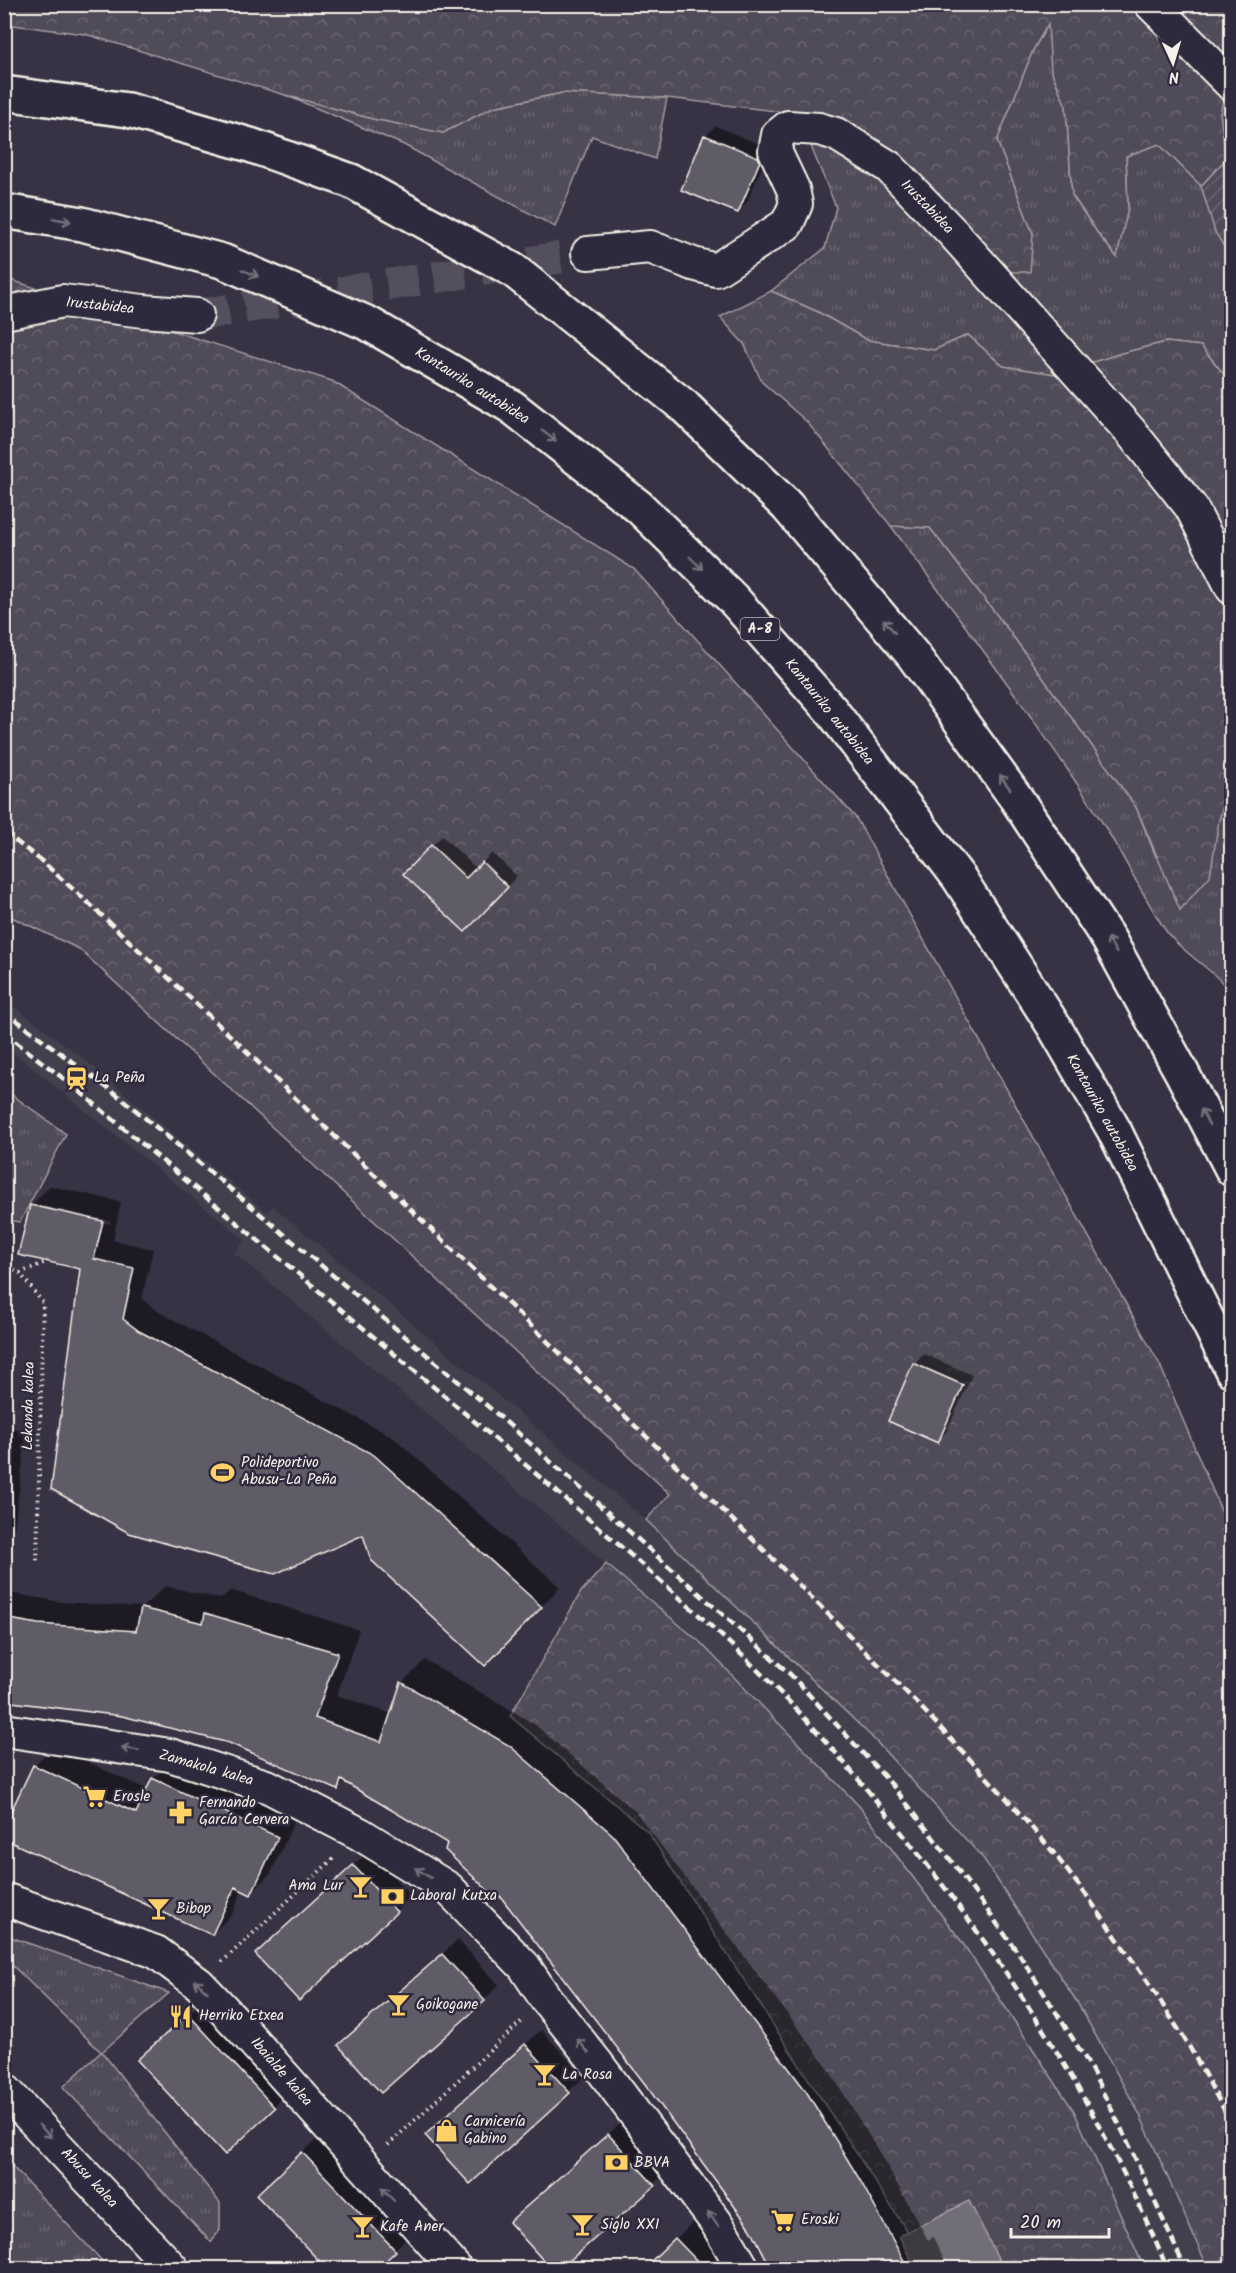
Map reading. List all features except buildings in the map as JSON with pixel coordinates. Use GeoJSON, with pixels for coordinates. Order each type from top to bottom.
{"type":"FeatureCollection","features":[{"type":"Feature","properties":{"kind":"highway"},"geometry":{"type":"LineString","coordinates":[[4,93],[128,110],[250,145],[351,181],[513,270],[684,406],[787,506],[913,655],[1016,798],[1109,940],[1232,1169]]}},
{"type":"Feature","properties":{"kind":"highway","name":"Kantauriko autobidea"},"geometry":{"type":"LineString","coordinates":[[4,211],[82,224],[222,261],[369,324],[512,407],[639,507],[733,599],[824,702],[959,878],[1055,1028],[1114,1130],[1232,1370]]}},
{"type":"Feature","properties":{"kind":"street"},"geometry":{"type":"LineString","coordinates":[[1151,4],[1232,85]]}},
{"type":"Feature","properties":{"kind":"street","name":"Irustabidea"},"geometry":{"type":"LineString","coordinates":[[588,253],[650,247],[693,264],[716,270],[787,224],[796,204],[793,189],[775,152],[778,135],[788,127],[819,129],[836,134],[890,167],[1130,431],[1191,507],[1232,588]]}},
{"type":"Feature","properties":{"kind":"street","name":"Irustabidea"},"geometry":{"type":"LineString","coordinates":[[4,313],[63,301],[197,315]]}},
{"type":"Feature","properties":{"kind":"street","name":"Zamakola kalea"},"geometry":{"type":"LineString","coordinates":[[4,1730],[170,1755],[269,1787],[360,1834],[448,1888],[524,1966],[546,1999],[716,2222],[743,2268]]}},
{"type":"Feature","properties":{"kind":"street","name":"Ibaialde kalea"},"geometry":{"type":"LineString","coordinates":[[4,1899],[156,1952],[200,1984],[454,2268]]}},
{"type":"Feature","properties":{"kind":"street","name":"Abusu kalea"},"geometry":{"type":"LineString","coordinates":[[4,2089],[172,2268]]}},
{"type":"Feature","properties":{"kind":"path"},"geometry":{"type":"LineString","coordinates":[[20,1273],[48,1261]]}},
{"type":"Feature","properties":{"kind":"path","name":"Lekanda kalea"},"geometry":{"type":"LineString","coordinates":[[4,1264],[20,1273],[43,1303],[37,1564]]}},
{"type":"Feature","properties":{"kind":"path"},"geometry":{"type":"LineString","coordinates":[[200,1984],[360,1834]]}},
{"type":"Feature","properties":{"kind":"path"},"geometry":{"type":"LineString","coordinates":[[364,2167],[546,1999]]}},
{"type":"Feature","properties":{"kind":"shaded area"},"geometry":{"type":"Polygon","coordinates":[[[4,999],[79,1055],[267,1212],[273,1206],[646,1520],[871,1736],[983,1858],[1077,2002],[1140,2115],[1208,2268],[1144,2268],[1074,2111],[859,1806],[700,1642],[234,1253],[245,1240],[5,1046],[4,999]]]}},
{"type":"Feature","properties":{"kind":"shaded area"},"geometry":{"type":"Polygon","coordinates":[[[969,2201],[1003,2268],[915,2268],[899,2236],[969,2201]]]}},
{"type":"Feature","properties":{"kind":"green space"},"geometry":{"type":"Polygon","coordinates":[[[5,4],[1231,5],[1231,69],[1220,113],[1226,159],[1201,186],[1159,144],[1126,156],[1128,208],[1117,257],[1072,195],[1066,106],[1051,70],[1048,24],[1033,50],[997,141],[1033,234],[1030,272],[1001,272],[884,146],[843,119],[667,98],[562,93],[493,107],[443,133],[373,119],[285,95],[85,34],[5,24],[5,4]]]}},
{"type":"Feature","properties":{"kind":"green space"},"geometry":{"type":"Polygon","coordinates":[[[1049,23],[1051,70],[1066,106],[1072,195],[1116,256],[1128,208],[1126,156],[1159,144],[1201,186],[1216,232],[1231,258],[1231,383],[1201,346],[1166,342],[1055,374],[1003,366],[968,335],[934,350],[867,340],[818,312],[771,291],[825,248],[836,207],[799,113],[843,119],[884,146],[1033,234],[997,141],[1033,50],[1049,23]]]}},
{"type":"Feature","properties":{"kind":"green space"},"geometry":{"type":"Polygon","coordinates":[[[1231,69],[1231,159],[1226,159],[1220,113],[1231,69]]]}},
{"type":"Feature","properties":{"kind":"green space"},"geometry":{"type":"Polygon","coordinates":[[[562,93],[667,98],[655,159],[592,136],[555,227],[404,145],[285,95],[373,119],[443,133],[493,107],[562,93]]]}},
{"type":"Feature","properties":{"kind":"green space"},"geometry":{"type":"Polygon","coordinates":[[[1226,159],[1231,159],[1231,258],[1215,232],[1201,186],[1226,159]]]}},
{"type":"Feature","properties":{"kind":"green space"},"geometry":{"type":"Polygon","coordinates":[[[4,278],[332,381],[634,569],[856,818],[1160,1365],[1231,1534],[1231,2268],[1208,2268],[1140,2115],[1077,2002],[983,1858],[871,1736],[646,1520],[670,1494],[79,949],[5,914],[4,278]]]}},
{"type":"Feature","properties":{"kind":"green space"},"geometry":{"type":"Polygon","coordinates":[[[771,291],[818,312],[867,340],[934,350],[968,335],[1003,366],[1055,374],[1166,342],[1201,346],[1231,383],[1231,483],[1226,478],[1232,531],[1231,779],[1219,820],[1210,876],[1180,910],[1136,807],[1010,632],[930,528],[891,526],[807,422],[762,382],[744,344],[720,317],[771,291]]]}},
{"type":"Feature","properties":{"kind":"green space"},"geometry":{"type":"Polygon","coordinates":[[[891,526],[930,528],[1010,632],[1136,807],[1156,857],[1219,820],[1231,779],[1231,995],[1219,979],[1180,946],[1164,928],[1110,835],[1052,746],[891,526]]]}},
{"type":"Feature","properties":{"kind":"green space"},"geometry":{"type":"Polygon","coordinates":[[[4,1089],[66,1134],[20,1222],[5,1220],[4,1089]]]}},
{"type":"Feature","properties":{"kind":"green space"},"geometry":{"type":"Polygon","coordinates":[[[606,1564],[700,1642],[859,1806],[962,1942],[1074,2111],[1144,2268],[931,2268],[648,1832],[510,1716],[581,1592],[606,1564]]]}},
{"type":"Feature","properties":{"kind":"green space"},"geometry":{"type":"Polygon","coordinates":[[[5,1935],[169,1993],[102,2052],[220,2203],[220,2230],[211,2242],[63,2087],[101,2052],[13,1966],[5,1972],[5,1935]]]}},
{"type":"Feature","properties":{"kind":"green space"},"geometry":{"type":"Polygon","coordinates":[[[5,2159],[109,2268],[5,2268],[5,2159]]]}},
{"type":"Feature","properties":{"kind":"tunnel"},"geometry":{"type":"LineString","coordinates":[[197,315],[588,253]]}},
{"type":"Feature","properties":{"kind":"railway"},"geometry":{"type":"LineString","coordinates":[[4,832],[44,863],[237,1042],[767,1553],[918,1704],[1007,1799],[1087,1896],[1150,1985],[1189,2046],[1232,2124]]}},
{"type":"Feature","properties":{"kind":"railway"},"geometry":{"type":"LineString","coordinates":[[4,1011],[121,1098],[239,1196],[498,1415],[791,1675],[893,1786],[953,1863],[1019,1954],[1087,2061],[1125,2136],[1185,2268]]}},
{"type":"Feature","properties":{"kind":"railway"},"geometry":{"type":"LineString","coordinates":[[4,1033],[72,1085],[371,1334],[613,1540],[739,1652],[798,1711],[855,1775],[909,1842],[985,1942],[1020,1994],[1085,2100],[1142,2211],[1167,2268]]}},
{"type":"Feature","properties":{"kind":"place","name":"La Peña"},"geometry":{"type":"Point","coordinates":[76,1078]}},
{"type":"Feature","properties":{"kind":"place","name":"Polideportivo Abusu-La Peña"},"geometry":{"type":"Point","coordinates":[223,1472]}},
{"type":"Feature","properties":{"kind":"place","name":"Erosle"},"geometry":{"type":"Point","coordinates":[95,1797]}},
{"type":"Feature","properties":{"kind":"place","name":"Fernando García Cervera"},"geometry":{"type":"Point","coordinates":[181,1812]}},
{"type":"Feature","properties":{"kind":"place","name":"Ama Lur"},"geometry":{"type":"Point","coordinates":[361,1886]}},
{"type":"Feature","properties":{"kind":"place","name":"Laboral Kutxa"},"geometry":{"type":"Point","coordinates":[392,1896]}},
{"type":"Feature","properties":{"kind":"place","name":"Bibop"},"geometry":{"type":"Point","coordinates":[158,1909]}},
{"type":"Feature","properties":{"kind":"place","name":"Goikogane"},"geometry":{"type":"Point","coordinates":[398,2005]}},
{"type":"Feature","properties":{"kind":"place","name":"Herriko Etxea"},"geometry":{"type":"Point","coordinates":[181,2016]}},
{"type":"Feature","properties":{"kind":"place","name":"La Rosa"},"geometry":{"type":"Point","coordinates":[544,2075]}},
{"type":"Feature","properties":{"kind":"place","name":"Carnicería Gabino"},"geometry":{"type":"Point","coordinates":[446,2131]}},
{"type":"Feature","properties":{"kind":"place","name":"BBVA"},"geometry":{"type":"Point","coordinates":[616,2163]}},
{"type":"Feature","properties":{"kind":"place","name":"Eroski"},"geometry":{"type":"Point","coordinates":[783,2220]}},
{"type":"Feature","properties":{"kind":"place","name":"Siglo XXI"},"geometry":{"type":"Point","coordinates":[583,2225]}},
{"type":"Feature","properties":{"kind":"place","name":"Kafe Aner"},"geometry":{"type":"Point","coordinates":[362,2227]}}]}
